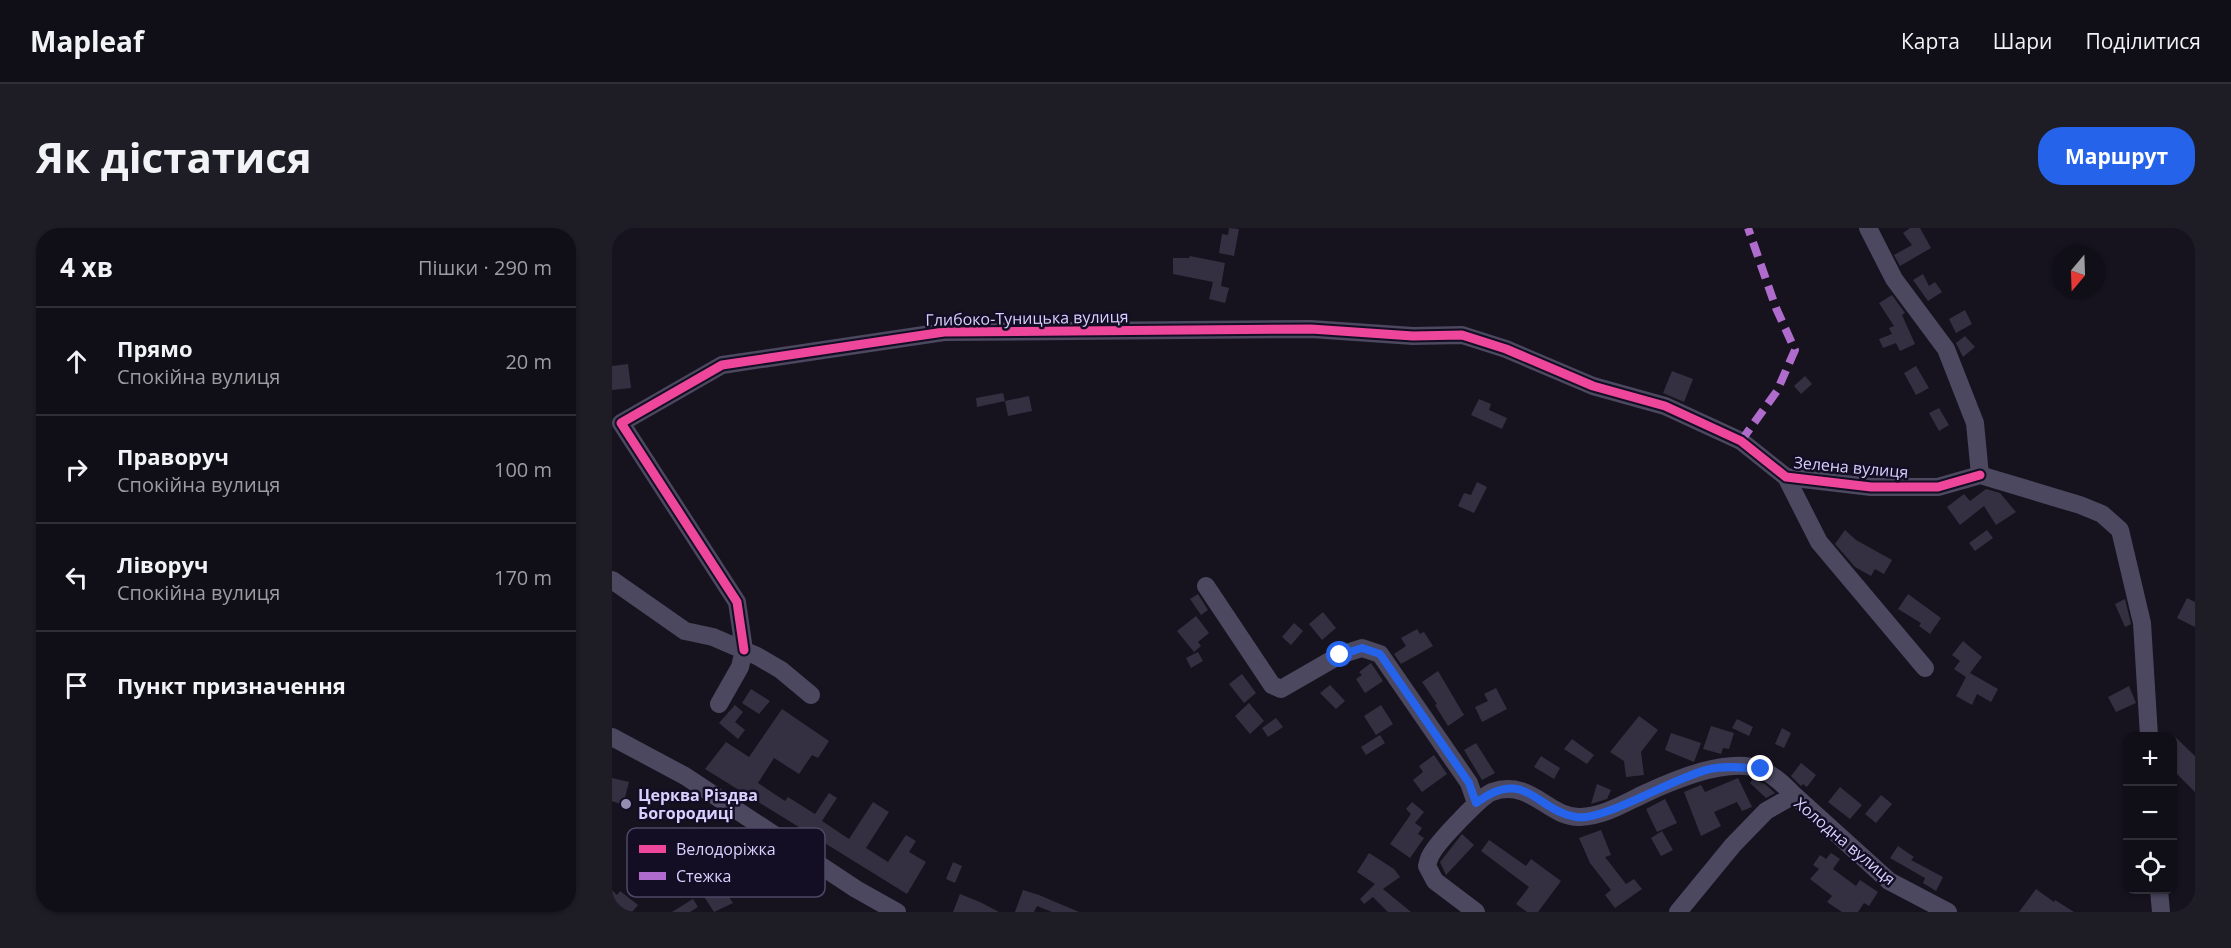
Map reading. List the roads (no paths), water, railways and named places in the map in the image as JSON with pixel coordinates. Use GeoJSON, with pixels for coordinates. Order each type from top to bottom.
{"type":"FeatureCollection","features":[{"type":"Feature","properties":{"kind":"street"},"geometry":{"type":"LineString","coordinates":[[1868,228],[1894,279],[1946,349],[1975,423],[1980,475],[2080,505],[2102,514],[2120,530],[2142,623],[2149,732]]}},
{"type":"Feature","properties":{"kind":"street","name":"Глибоко-Туницька вулиця"},"geometry":{"type":"LineString","coordinates":[[744,650],[737,602],[617,424],[722,365],[944,332],[1311,329],[1413,336],[1462,335],[1506,349],[1593,386],[1665,406]]}},
{"type":"Feature","properties":{"kind":"street","name":"Зелена вулиця"},"geometry":{"type":"LineString","coordinates":[[1665,406],[1741,441],[1786,477],[1819,542],[1925,668]]}},
{"type":"Feature","properties":{"kind":"street","name":"Зелена вулиця"},"geometry":{"type":"LineString","coordinates":[[1786,477],[1871,487],[1938,487],[1980,475]]}},
{"type":"Feature","properties":{"kind":"street"},"geometry":{"type":"LineString","coordinates":[[612,580],[686,631],[713,637],[744,650],[781,670],[811,695]]}},
{"type":"Feature","properties":{"kind":"street"},"geometry":{"type":"LineString","coordinates":[[1206,586],[1272,686],[1281,689],[1340,655],[1362,648],[1380,654],[1469,783],[1476,803]]}},
{"type":"Feature","properties":{"kind":"street"},"geometry":{"type":"LineString","coordinates":[[719,704],[740,667],[744,650]]}},
{"type":"Feature","properties":{"kind":"street"},"geometry":{"type":"LineString","coordinates":[[612,737],[686,776],[765,828]]}},
{"type":"Feature","properties":{"kind":"street"},"geometry":{"type":"LineString","coordinates":[[1476,912],[1435,881],[1427,866],[1432,853],[1476,803],[1490,792],[1513,787],[1576,817],[1592,816],[1617,808],[1678,779],[1712,768],[1730,768],[1761,769],[1794,795]]}},
{"type":"Feature","properties":{"kind":"street","name":"Холодна вулиця"},"geometry":{"type":"LineString","coordinates":[[1678,912],[1733,845],[1766,811],[1794,795],[1890,880],[1948,912]]}},
{"type":"Feature","properties":{"kind":"street"},"geometry":{"type":"LineString","coordinates":[[825,868],[897,912]]}},
{"type":"Feature","properties":{"kind":"street"},"geometry":{"type":"LineString","coordinates":[[2159,894],[2161,912]]}},
{"type":"Feature","properties":{"kind":"place","name":"Церква Різдва Богородиці"},"geometry":{"type":"Point","coordinates":[626,804]}}]}
